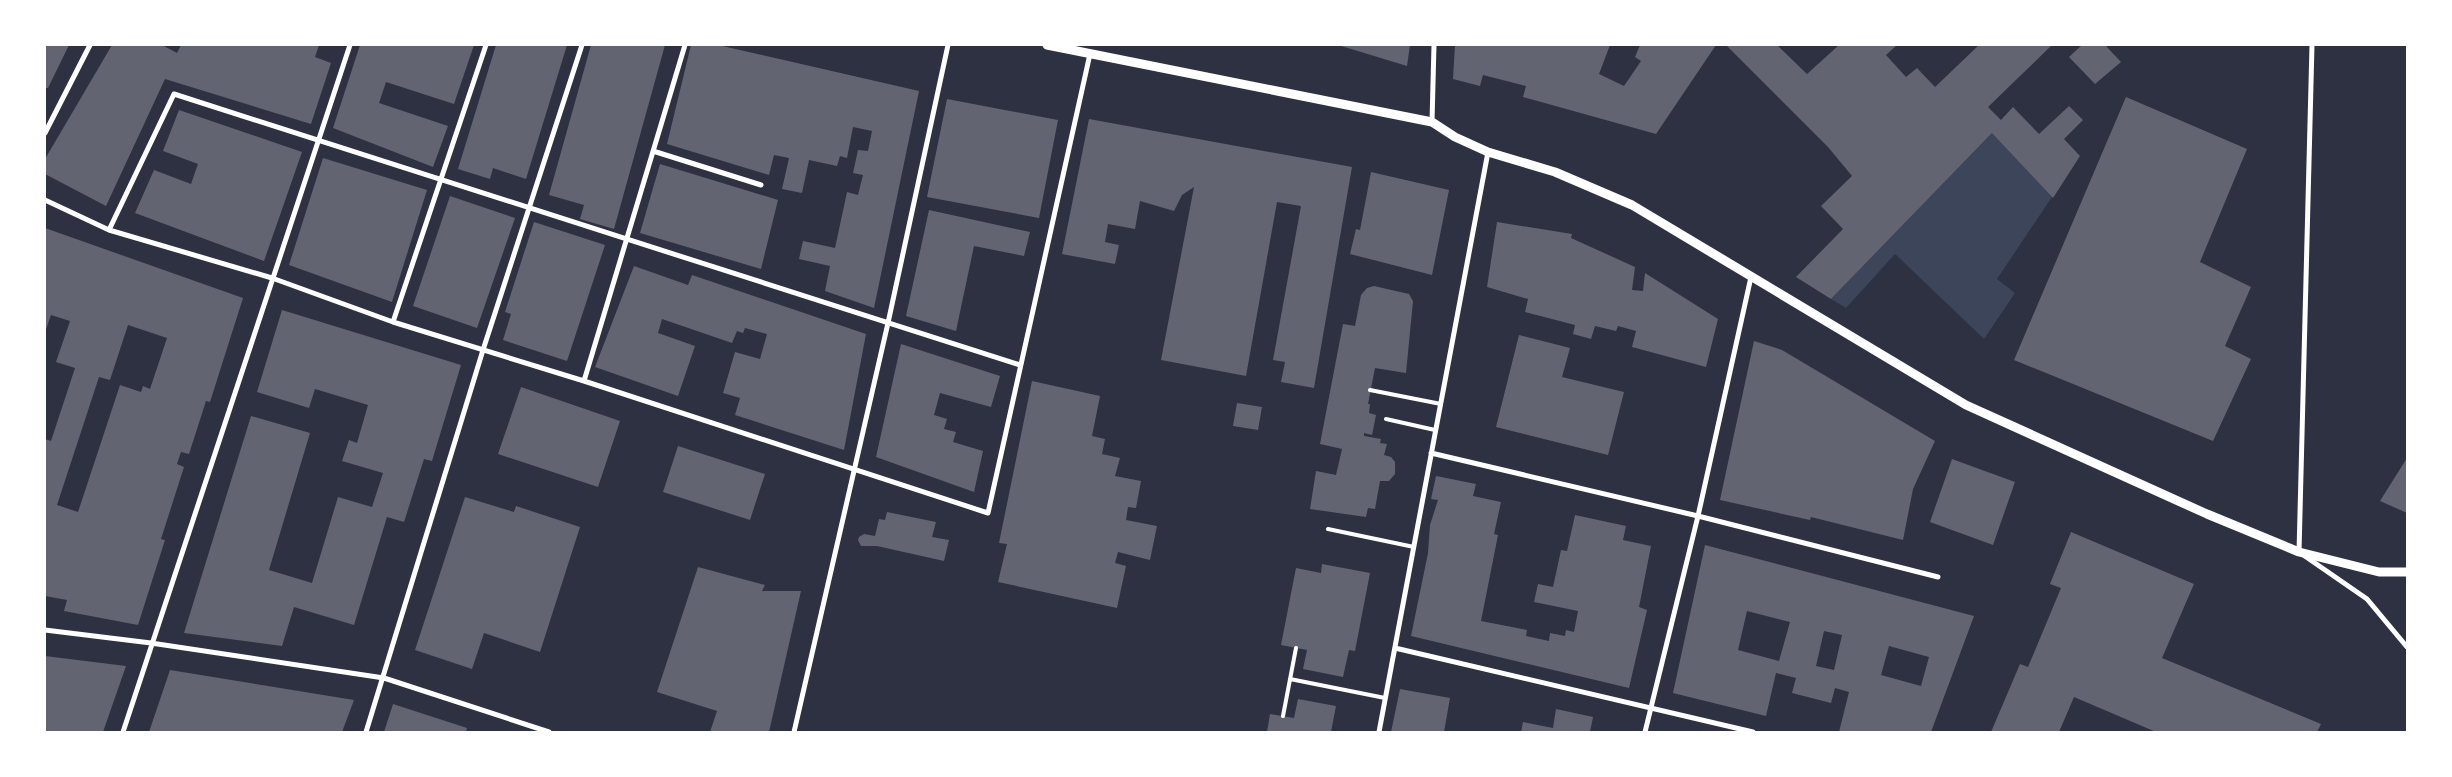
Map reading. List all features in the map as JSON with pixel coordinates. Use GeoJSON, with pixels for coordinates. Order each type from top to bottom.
{"type":"FeatureCollection","features":[{"type":"Feature","properties":{"kind":"street"},"geometry":{"type":"LineString","coordinates":[[45,133],[90,45]]}},
{"type":"Feature","properties":{"kind":"street"},"geometry":{"type":"LineString","coordinates":[[123,732],[350,45]]}},
{"type":"Feature","properties":{"kind":"street"},"geometry":{"type":"LineString","coordinates":[[393,322],[486,45]]}},
{"type":"Feature","properties":{"kind":"street"},"geometry":{"type":"LineString","coordinates":[[366,732],[483,350],[582,45]]}},
{"type":"Feature","properties":{"kind":"street"},"geometry":{"type":"LineString","coordinates":[[584,380],[685,45]]}},
{"type":"Feature","properties":{"kind":"street"},"geometry":{"type":"LineString","coordinates":[[794,732],[888,323],[948,45]]}},
{"type":"Feature","properties":{"kind":"street"},"geometry":{"type":"LineString","coordinates":[[1048,45],[1432,122],[1455,137],[1488,152],[1556,172],[1632,205],[1966,405],[2208,514],[2299,552],[2379,572],[2407,572]]}},
{"type":"Feature","properties":{"kind":"street"},"geometry":{"type":"LineString","coordinates":[[1432,122],[1434,45]]}},
{"type":"Feature","properties":{"kind":"street"},"geometry":{"type":"LineString","coordinates":[[2299,552],[2312,45]]}},
{"type":"Feature","properties":{"kind":"street"},"geometry":{"type":"LineString","coordinates":[[45,200],[109,230],[272,278],[393,322],[584,380],[988,513],[1090,54]]}},
{"type":"Feature","properties":{"kind":"street"},"geometry":{"type":"LineString","coordinates":[[109,230],[174,94],[1020,365]]}},
{"type":"Feature","properties":{"kind":"street"},"geometry":{"type":"LineString","coordinates":[[653,151],[761,185]]}},
{"type":"Feature","properties":{"kind":"street"},"geometry":{"type":"LineString","coordinates":[[1379,732],[1488,152]]}},
{"type":"Feature","properties":{"kind":"street"},"geometry":{"type":"LineString","coordinates":[[1645,732],[1698,516],[1751,277]]}},
{"type":"Feature","properties":{"kind":"street"},"geometry":{"type":"LineString","coordinates":[[1431,453],[1698,516],[1938,577]]}},
{"type":"Feature","properties":{"kind":"street"},"geometry":{"type":"LineString","coordinates":[[2299,552],[2367,599],[2407,647]]}},
{"type":"Feature","properties":{"kind":"street"},"geometry":{"type":"LineString","coordinates":[[45,630],[151,643],[384,678],[549,732]]}},
{"type":"Feature","properties":{"kind":"street"},"geometry":{"type":"LineString","coordinates":[[1396,648],[1753,732]]}},
{"type":"Feature","properties":{"kind":"lane"},"geometry":{"type":"LineString","coordinates":[[1370,390],[1440,404]]}},
{"type":"Feature","properties":{"kind":"lane"},"geometry":{"type":"LineString","coordinates":[[1386,419],[1436,430]]}},
{"type":"Feature","properties":{"kind":"lane"},"geometry":{"type":"LineString","coordinates":[[1328,529],[1414,547]]}},
{"type":"Feature","properties":{"kind":"lane"},"geometry":{"type":"LineString","coordinates":[[1283,716],[1296,648]]}},
{"type":"Feature","properties":{"kind":"lane"},"geometry":{"type":"LineString","coordinates":[[1290,679],[1385,698]]}},
{"type":"Feature","properties":{"kind":"shaded area"},"geometry":{"type":"Polygon","coordinates":[[[1995,130],[2054,194],[1997,279],[2015,293],[1984,339],[1895,254],[1846,308],[1831,299],[1995,130]]]}},
{"type":"Feature","properties":{"kind":"building"},"geometry":{"type":"Polygon","coordinates":[[[45,45],[69,45],[48,88],[45,88],[45,45]]]}},
{"type":"Feature","properties":{"kind":"building"},"geometry":{"type":"Polygon","coordinates":[[[112,45],[162,45],[177,53],[181,45],[319,45],[315,57],[331,63],[311,124],[165,79],[106,206],[45,174],[45,159],[112,45]]]}},
{"type":"Feature","properties":{"kind":"building"},"geometry":{"type":"Polygon","coordinates":[[[360,45],[474,45],[454,104],[386,82],[379,103],[448,126],[433,167],[333,128],[360,45]]]}},
{"type":"Feature","properties":{"kind":"building"},"geometry":{"type":"Polygon","coordinates":[[[496,45],[567,45],[526,179],[493,168],[490,179],[458,169],[496,45]]]}},
{"type":"Feature","properties":{"kind":"building"},"geometry":{"type":"Polygon","coordinates":[[[591,45],[665,45],[614,229],[580,219],[584,205],[549,195],[591,45]]]}},
{"type":"Feature","properties":{"kind":"building"},"geometry":{"type":"Polygon","coordinates":[[[691,45],[718,45],[919,91],[874,308],[825,291],[830,266],[799,259],[803,241],[835,248],[847,192],[858,195],[863,175],[853,173],[858,150],[868,151],[872,131],[853,127],[847,158],[840,156],[837,166],[809,160],[802,193],[782,189],[789,158],[774,155],[769,175],[667,144],[691,45]]]}},
{"type":"Feature","properties":{"kind":"building"},"geometry":{"type":"Polygon","coordinates":[[[1338,45],[1410,45],[1407,66],[1338,45]]]}},
{"type":"Feature","properties":{"kind":"building"},"geometry":{"type":"Polygon","coordinates":[[[1455,45],[1610,45],[1599,74],[1624,86],[1641,61],[1635,57],[1640,45],[1716,45],[1656,134],[1523,97],[1526,86],[1483,75],[1480,86],[1453,79],[1455,45]]]}},
{"type":"Feature","properties":{"kind":"building"},"geometry":{"type":"Polygon","coordinates":[[[1726,45],[1777,45],[1807,74],[1839,45],[1897,45],[1886,55],[1906,77],[1917,68],[1935,87],[1979,45],[2052,45],[1988,107],[2001,120],[2013,107],[2039,134],[2069,106],[2083,120],[2064,139],[2080,156],[2053,198],[1992,133],[1831,299],[1796,277],[1843,229],[1821,206],[1852,176],[1828,147],[1726,45]]]}},
{"type":"Feature","properties":{"kind":"building"},"geometry":{"type":"Polygon","coordinates":[[[2082,45],[2105,45],[2121,62],[2095,84],[2069,57],[2082,45]]]}},
{"type":"Feature","properties":{"kind":"building"},"geometry":{"type":"Polygon","coordinates":[[[2126,97],[2247,149],[2200,262],[2251,287],[2225,346],[2251,359],[2213,441],[2014,360],[2126,97]]]}},
{"type":"Feature","properties":{"kind":"building"},"geometry":{"type":"Polygon","coordinates":[[[947,99],[1058,120],[1039,218],[927,197],[947,99]]]}},
{"type":"Feature","properties":{"kind":"building"},"geometry":{"type":"Polygon","coordinates":[[[179,110],[302,152],[264,261],[135,213],[154,170],[191,184],[198,164],[163,151],[179,110]]]}},
{"type":"Feature","properties":{"kind":"building"},"geometry":{"type":"Polygon","coordinates":[[[1089,119],[1352,167],[1314,388],[1281,382],[1285,362],[1273,360],[1301,206],[1277,202],[1246,376],[1161,360],[1194,187],[1182,195],[1174,211],[1140,201],[1135,229],[1108,224],[1105,242],[1119,245],[1115,264],[1062,254],[1089,119]]]}},
{"type":"Feature","properties":{"kind":"building"},"geometry":{"type":"Polygon","coordinates":[[[323,158],[427,190],[392,302],[289,265],[323,158]]]}},
{"type":"Feature","properties":{"kind":"building"},"geometry":{"type":"Polygon","coordinates":[[[660,164],[778,200],[761,269],[640,233],[660,164]]]}},
{"type":"Feature","properties":{"kind":"building"},"geometry":{"type":"Polygon","coordinates":[[[1371,172],[1449,190],[1432,275],[1350,254],[1356,229],[1360,230],[1371,172]]]}},
{"type":"Feature","properties":{"kind":"building"},"geometry":{"type":"Polygon","coordinates":[[[450,196],[515,218],[477,328],[413,306],[450,196]]]}},
{"type":"Feature","properties":{"kind":"building"},"geometry":{"type":"Polygon","coordinates":[[[929,210],[1030,232],[1024,256],[974,246],[956,331],[906,316],[929,210]]]}},
{"type":"Feature","properties":{"kind":"building"},"geometry":{"type":"Polygon","coordinates":[[[534,222],[605,245],[567,361],[503,340],[511,314],[505,312],[534,222]]]}},
{"type":"Feature","properties":{"kind":"building"},"geometry":{"type":"Polygon","coordinates":[[[1497,222],[1572,234],[1571,238],[1635,267],[1632,290],[1643,291],[1645,273],[1718,319],[1706,367],[1632,347],[1636,331],[1618,326],[1616,331],[1595,326],[1591,339],[1573,334],[1575,325],[1525,312],[1528,299],[1487,287],[1497,222]]]}},
{"type":"Feature","properties":{"kind":"building"},"geometry":{"type":"Polygon","coordinates":[[[45,228],[243,298],[210,402],[206,401],[189,454],[181,452],[177,464],[184,467],[161,539],[165,540],[138,625],[64,611],[67,600],[45,596],[45,439],[51,441],[75,368],[56,362],[70,321],[51,315],[45,332],[45,228]],[[128,325],[110,380],[99,377],[57,505],[78,512],[120,385],[141,392],[143,386],[150,389],[167,338],[128,325]]]}},
{"type":"Feature","properties":{"kind":"building"},"geometry":{"type":"Polygon","coordinates":[[[634,266],[688,285],[692,275],[866,334],[844,450],[735,415],[740,398],[723,393],[735,352],[760,359],[767,334],[745,328],[743,333],[737,331],[732,343],[662,319],[658,333],[695,346],[678,396],[595,367],[634,266]]]}},
{"type":"Feature","properties":{"kind":"building"},"geometry":{"type":"Polygon","coordinates":[[[1374,286],[1409,294],[1413,301],[1406,373],[1375,368],[1368,404],[1370,404],[1369,413],[1376,415],[1372,435],[1364,433],[1364,436],[1381,439],[1380,443],[1387,444],[1384,455],[1391,457],[1395,462],[1395,474],[1389,481],[1380,481],[1375,509],[1368,508],[1366,517],[1310,509],[1316,471],[1336,475],[1342,449],[1320,444],[1343,324],[1355,326],[1361,295],[1367,288],[1374,286]]]}},
{"type":"Feature","properties":{"kind":"building"},"geometry":{"type":"Polygon","coordinates":[[[282,310],[461,365],[432,461],[424,459],[404,522],[387,517],[354,625],[294,607],[282,646],[184,633],[251,416],[310,433],[269,570],[312,583],[338,497],[372,507],[383,473],[342,461],[349,440],[357,443],[368,405],[315,389],[309,408],[257,392],[282,310]]]}},
{"type":"Feature","properties":{"kind":"building"},"geometry":{"type":"Polygon","coordinates":[[[1519,335],[1570,348],[1562,377],[1624,392],[1608,455],[1496,427],[1519,335]]]}},
{"type":"Feature","properties":{"kind":"building"},"geometry":{"type":"Polygon","coordinates":[[[1754,341],[1782,350],[1935,441],[1913,489],[1903,540],[1811,517],[1810,520],[1720,500],[1754,341]]]}},
{"type":"Feature","properties":{"kind":"building"},"geometry":{"type":"Polygon","coordinates":[[[901,344],[1000,376],[991,407],[940,393],[934,415],[947,419],[944,429],[956,432],[953,442],[983,451],[974,492],[876,457],[901,344]]]}},
{"type":"Feature","properties":{"kind":"building"},"geometry":{"type":"Polygon","coordinates":[[[1032,381],[1100,396],[1092,436],[1105,439],[1102,454],[1120,458],[1115,476],[1141,481],[1136,508],[1128,507],[1126,520],[1157,526],[1150,560],[1118,552],[1115,563],[1126,566],[1117,608],[998,582],[1007,544],[999,543],[1032,381]]]}},
{"type":"Feature","properties":{"kind":"building"},"geometry":{"type":"Polygon","coordinates":[[[521,387],[620,421],[598,487],[498,454],[521,387]]]}},
{"type":"Feature","properties":{"kind":"building"},"geometry":{"type":"Polygon","coordinates":[[[1237,403],[1262,407],[1258,430],[1233,426],[1237,403]]]}},
{"type":"Feature","properties":{"kind":"building"},"geometry":{"type":"Polygon","coordinates":[[[678,446],[765,474],[750,520],[663,492],[678,446]]]}},
{"type":"Feature","properties":{"kind":"building"},"geometry":{"type":"Polygon","coordinates":[[[2407,458],[2407,513],[2380,501],[2407,458]]]}},
{"type":"Feature","properties":{"kind":"building"},"geometry":{"type":"Polygon","coordinates":[[[1952,459],[2015,482],[1993,545],[1930,522],[1952,459]]]}},
{"type":"Feature","properties":{"kind":"building"},"geometry":{"type":"Polygon","coordinates":[[[1436,476],[1476,484],[1473,496],[1501,502],[1494,534],[1498,535],[1481,621],[1527,630],[1526,636],[1549,641],[1550,633],[1565,636],[1566,630],[1574,632],[1578,611],[1534,602],[1538,584],[1553,587],[1561,550],[1567,551],[1575,515],[1626,526],[1623,540],[1651,546],[1639,607],[1647,610],[1629,688],[1411,636],[1428,553],[1430,525],[1438,500],[1431,499],[1436,476]]]}},
{"type":"Feature","properties":{"kind":"building"},"geometry":{"type":"Polygon","coordinates":[[[465,497],[514,512],[516,506],[580,527],[540,652],[484,633],[472,669],[415,650],[465,497]]]}},
{"type":"Feature","properties":{"kind":"building"},"geometry":{"type":"Polygon","coordinates":[[[887,512],[936,522],[932,537],[949,540],[944,561],[877,546],[861,546],[858,540],[859,537],[864,534],[875,536],[879,519],[885,520],[887,512]]]}},
{"type":"Feature","properties":{"kind":"building"},"geometry":{"type":"Polygon","coordinates":[[[2071,532],[2194,584],[2162,658],[2321,724],[2317,732],[2156,732],[2074,697],[2059,732],[1991,732],[2020,664],[2028,667],[2061,588],[2050,584],[2071,532]]]}},
{"type":"Feature","properties":{"kind":"building"},"geometry":{"type":"Polygon","coordinates":[[[1705,545],[1974,616],[1931,732],[1839,732],[1849,692],[1835,688],[1831,703],[1792,693],[1796,678],[1776,673],[1766,716],[1673,693],[1705,545]],[[1747,611],[1738,650],[1779,661],[1790,622],[1747,611]],[[1824,631],[1816,666],[1834,670],[1842,635],[1824,631]],[[1889,646],[1881,675],[1921,686],[1929,657],[1889,646]]]}},
{"type":"Feature","properties":{"kind":"building"},"geometry":{"type":"Polygon","coordinates":[[[1322,564],[1370,573],[1355,651],[1349,650],[1343,677],[1303,669],[1307,650],[1281,645],[1296,568],[1321,573],[1322,564]]]}},
{"type":"Feature","properties":{"kind":"building"},"geometry":{"type":"Polygon","coordinates":[[[698,567],[765,585],[762,591],[801,591],[769,732],[710,732],[717,711],[657,692],[698,567]]]}},
{"type":"Feature","properties":{"kind":"building"},"geometry":{"type":"Polygon","coordinates":[[[45,656],[126,666],[103,732],[45,732],[45,656]]]}},
{"type":"Feature","properties":{"kind":"building"},"geometry":{"type":"Polygon","coordinates":[[[170,670],[354,700],[342,732],[149,732],[170,670]]]}},
{"type":"Feature","properties":{"kind":"building"},"geometry":{"type":"Polygon","coordinates":[[[1400,689],[1450,698],[1444,732],[1391,732],[1400,689]]]}},
{"type":"Feature","properties":{"kind":"building"},"geometry":{"type":"Polygon","coordinates":[[[1298,699],[1336,706],[1331,732],[1267,732],[1270,714],[1294,718],[1298,699]]]}},
{"type":"Feature","properties":{"kind":"building"},"geometry":{"type":"Polygon","coordinates":[[[393,704],[467,728],[466,732],[384,732],[393,704]]]}},
{"type":"Feature","properties":{"kind":"building"},"geometry":{"type":"Polygon","coordinates":[[[1556,709],[1593,717],[1590,732],[1521,732],[1523,722],[1553,728],[1556,709]]]}}]}
